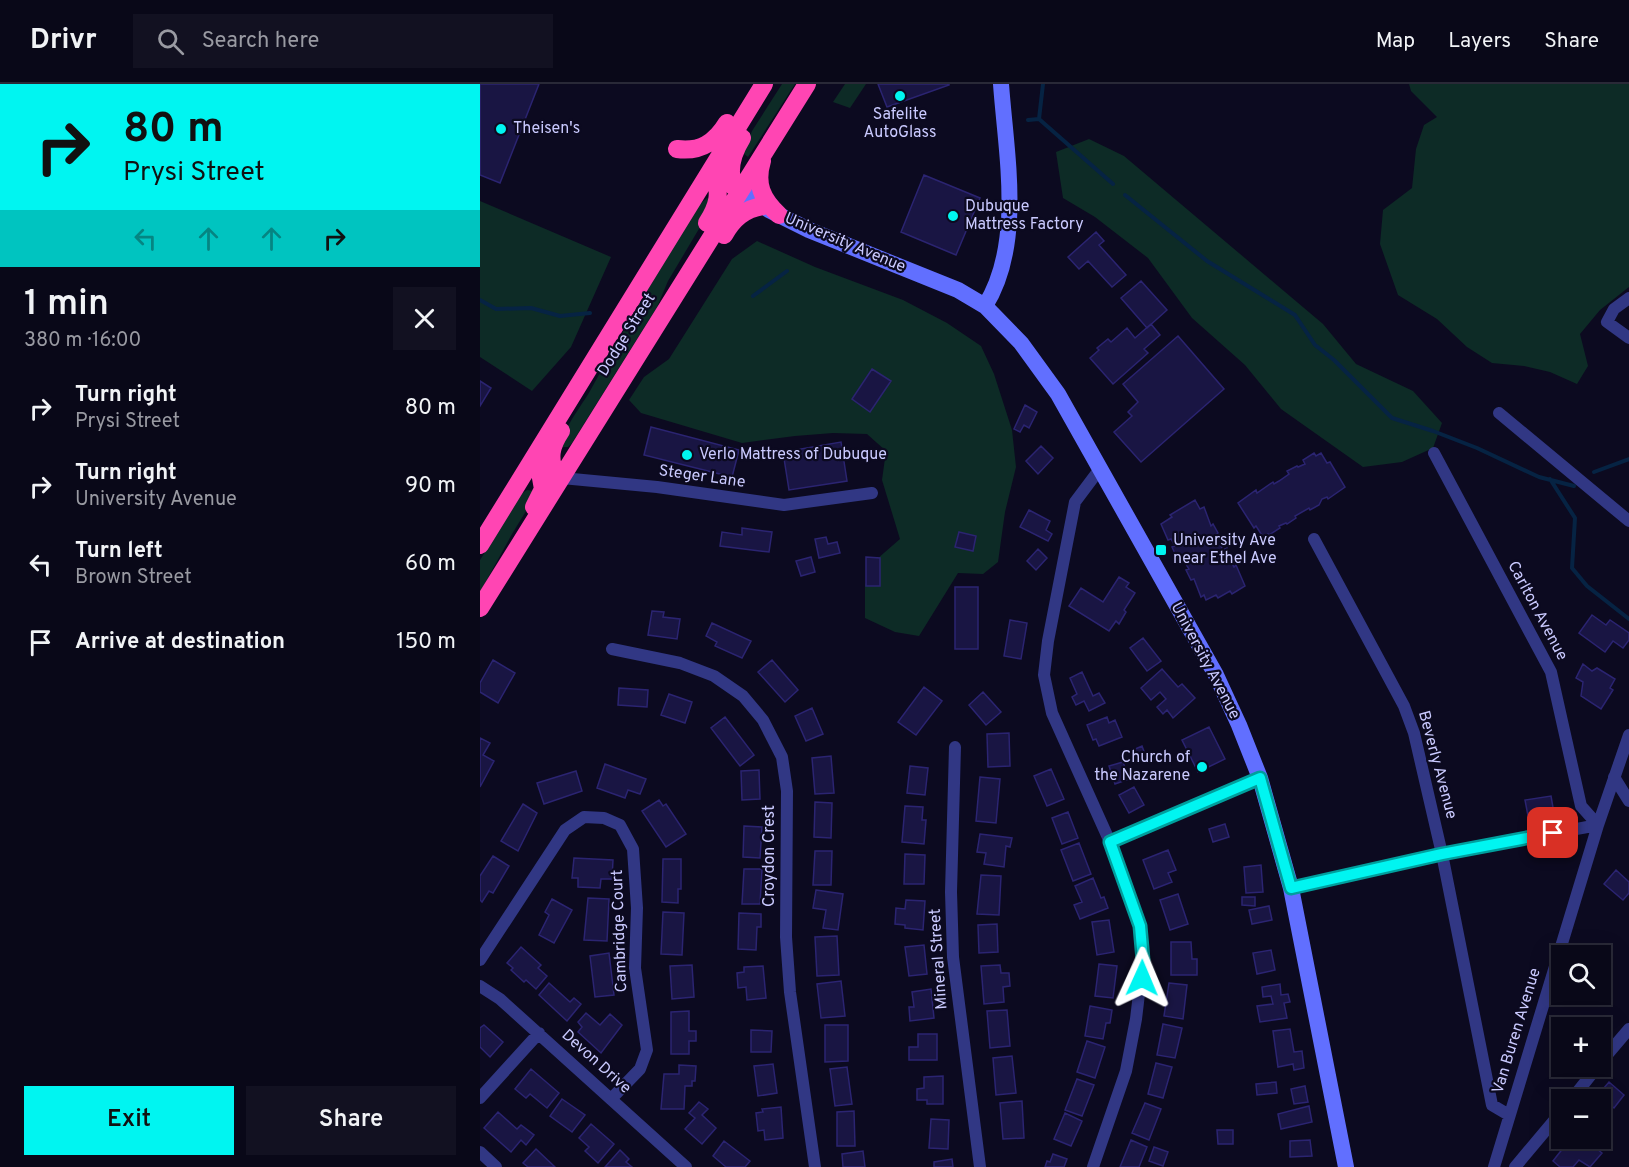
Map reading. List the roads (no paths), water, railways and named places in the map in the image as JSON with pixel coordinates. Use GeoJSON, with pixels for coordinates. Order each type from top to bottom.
{"type":"FeatureCollection","features":[{"type":"Feature","properties":{"kind":"highway"},"geometry":{"type":"LineString","coordinates":[[677,149],[694,149],[716,140],[752,84]]}},
{"type":"Feature","properties":{"kind":"highway","name":"Dodge Street"},"geometry":{"type":"LineString","coordinates":[[480,608],[492,589],[602,346],[712,172],[764,84]]}},
{"type":"Feature","properties":{"kind":"highway"},"geometry":{"type":"LineString","coordinates":[[737,189],[730,175],[734,152],[777,84]]}},
{"type":"Feature","properties":{"kind":"highway","name":"Dodge Street"},"geometry":{"type":"LineString","coordinates":[[480,545],[547,470],[661,316],[737,189],[807,84]]}},
{"type":"Feature","properties":{"kind":"highway"},"geometry":{"type":"LineString","coordinates":[[768,144],[761,164],[759,182],[760,189],[771,210]]}},
{"type":"Feature","properties":{"kind":"highway"},"geometry":{"type":"LineString","coordinates":[[661,316],[685,259],[716,208],[719,191],[712,172]]}},
{"type":"Feature","properties":{"kind":"highway"},"geometry":{"type":"LineString","coordinates":[[661,316],[676,306],[686,295],[734,219],[747,210],[771,210]]}},
{"type":"Feature","properties":{"kind":"highway"},"geometry":{"type":"LineString","coordinates":[[492,589],[511,544],[543,489],[543,479],[551,462],[551,450],[555,440],[580,402],[602,346]]}},
{"type":"Feature","properties":{"kind":"main road"},"geometry":{"type":"LineString","coordinates":[[985,306],[1001,275],[1006,254],[1009,220],[1000,84]]}},
{"type":"Feature","properties":{"kind":"main road","name":"University Avenue"},"geometry":{"type":"LineString","coordinates":[[712,172],[771,210],[809,230],[958,290],[985,306],[1004,323],[1058,394],[1216,675],[1260,778],[1291,888],[1346,1167]]}},
{"type":"Feature","properties":{"kind":"street"},"geometry":{"type":"LineString","coordinates":[[1629,298],[1614,309],[1607,322],[1629,338]]}},
{"type":"Feature","properties":{"kind":"street"},"geometry":{"type":"LineString","coordinates":[[1499,414],[1629,521]]}},
{"type":"Feature","properties":{"kind":"street","name":"Carlton Avenue"},"geometry":{"type":"LineString","coordinates":[[1434,453],[1551,672],[1581,806],[1598,825]]}},
{"type":"Feature","properties":{"kind":"street","name":"Steger Lane"},"geometry":{"type":"LineString","coordinates":[[547,470],[784,505],[872,493]]}},
{"type":"Feature","properties":{"kind":"street"},"geometry":{"type":"LineString","coordinates":[[1093,1167],[1126,1071],[1140,996],[1143,960],[1140,926],[1110,842],[1052,712],[1044,675],[1048,641],[1075,502],[1099,470]]}},
{"type":"Feature","properties":{"kind":"street","name":"Beverly Avenue"},"geometry":{"type":"LineString","coordinates":[[1314,539],[1404,706],[1414,733],[1442,854],[1492,1105],[1509,1114]]}},
{"type":"Feature","properties":{"kind":"street","name":"Croydon Crest"},"geometry":{"type":"LineString","coordinates":[[612,650],[680,663],[714,676],[743,696],[763,720],[782,757],[787,791],[786,937],[815,1167]]}},
{"type":"Feature","properties":{"kind":"street","name":"Van Buren Avenue"},"geometry":{"type":"LineString","coordinates":[[1494,1167],[1598,825],[1614,777],[1625,760],[1629,735]]}},
{"type":"Feature","properties":{"kind":"street","name":"Mineral Street"},"geometry":{"type":"LineString","coordinates":[[955,747],[951,892],[953,957],[980,1167]]}},
{"type":"Feature","properties":{"kind":"street"},"geometry":{"type":"LineString","coordinates":[[1614,777],[1629,801]]}},
{"type":"Feature","properties":{"kind":"street"},"geometry":{"type":"LineString","coordinates":[[1110,842],[1260,778]]}},
{"type":"Feature","properties":{"kind":"street","name":"Cambridge Court"},"geometry":{"type":"LineString","coordinates":[[480,960],[565,830],[584,817],[604,818],[620,825],[633,849],[637,908],[635,968],[647,1050],[640,1069],[612,1098]]}},
{"type":"Feature","properties":{"kind":"street"},"geometry":{"type":"LineString","coordinates":[[1291,888],[1442,854],[1598,825]]}},
{"type":"Feature","properties":{"kind":"street","name":"Devon Drive"},"geometry":{"type":"LineString","coordinates":[[480,986],[500,999],[539,1033],[687,1167]]}},
{"type":"Feature","properties":{"kind":"street"},"geometry":{"type":"LineString","coordinates":[[1611,1051],[1629,1029]]}},
{"type":"Feature","properties":{"kind":"street"},"geometry":{"type":"LineString","coordinates":[[480,1098],[539,1033]]}},
{"type":"Feature","properties":{"kind":"street"},"geometry":{"type":"LineString","coordinates":[[1580,1089],[1589,1077]]}},
{"type":"Feature","properties":{"kind":"street"},"geometry":{"type":"LineString","coordinates":[[1515,1167],[1551,1124]]}},
{"type":"Feature","properties":{"kind":"street"},"geometry":{"type":"LineString","coordinates":[[480,1152],[496,1167]]}},
{"type":"Feature","properties":{"kind":"waterway"},"geometry":{"type":"LineString","coordinates":[[1039,119],[1043,84]]}},
{"type":"Feature","properties":{"kind":"waterway"},"geometry":{"type":"LineString","coordinates":[[1039,119],[1113,184]]}},
{"type":"Feature","properties":{"kind":"waterway"},"geometry":{"type":"LineString","coordinates":[[1028,120],[1039,119]]}},
{"type":"Feature","properties":{"kind":"waterway"},"geometry":{"type":"LineString","coordinates":[[1125,195],[1207,261],[1295,315],[1315,345],[1334,360],[1392,418],[1477,448],[1539,477],[1574,486]]}},
{"type":"Feature","properties":{"kind":"waterway"},"geometry":{"type":"LineString","coordinates":[[753,296],[787,271]]}},
{"type":"Feature","properties":{"kind":"waterway"},"geometry":{"type":"LineString","coordinates":[[480,300],[496,309],[531,308],[560,316],[590,313]]}},
{"type":"Feature","properties":{"kind":"waterway"},"geometry":{"type":"LineString","coordinates":[[1594,472],[1629,459]]}},
{"type":"Feature","properties":{"kind":"waterway"},"geometry":{"type":"LineString","coordinates":[[1550,479],[1575,518],[1572,568],[1587,586],[1629,619]]}},
{"type":"Feature","properties":{"kind":"place","name":"Safelite AutoGlass"},"geometry":{"type":"Point","coordinates":[900,96]}},
{"type":"Feature","properties":{"kind":"place","name":"Theisen's"},"geometry":{"type":"Point","coordinates":[501,129]}},
{"type":"Feature","properties":{"kind":"place","name":"Dubuque Mattress Factory"},"geometry":{"type":"Point","coordinates":[953,216]}},
{"type":"Feature","properties":{"kind":"place","name":"Verlo Mattress of Dubuque"},"geometry":{"type":"Point","coordinates":[687,455]}},
{"type":"Feature","properties":{"kind":"place","name":"University Ave near Ethel Ave"},"geometry":{"type":"Point","coordinates":[1161,550]}},
{"type":"Feature","properties":{"kind":"place","name":"Church of the Nazarene"},"geometry":{"type":"Point","coordinates":[1202,767]}}]}
